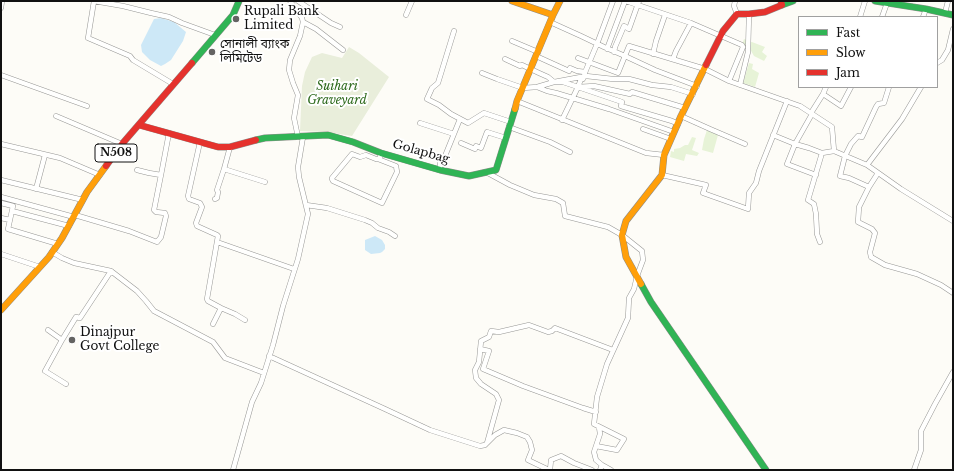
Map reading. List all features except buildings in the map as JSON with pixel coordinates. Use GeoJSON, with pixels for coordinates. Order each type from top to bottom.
{"type":"FeatureCollection","features":[{"type":"Feature","properties":{"kind":"main road","name":"N508"},"geometry":{"type":"LineString","coordinates":[[1,310],[40,267],[58,244],[87,192],[122,144],[233,15],[239,1]]}},
{"type":"Feature","properties":{"kind":"main road"},"geometry":{"type":"LineString","coordinates":[[512,1],[553,15]]}},
{"type":"Feature","properties":{"kind":"main road"},"geometry":{"type":"LineString","coordinates":[[486,172],[496,170],[517,101],[560,1]]}},
{"type":"Feature","properties":{"kind":"main road"},"geometry":{"type":"LineString","coordinates":[[766,470],[651,302],[626,257],[622,235],[626,221],[662,175],[664,155],[720,35],[736,14],[765,12],[781,3],[792,1]]}},
{"type":"Feature","properties":{"kind":"main road"},"geometry":{"type":"LineString","coordinates":[[875,1],[953,15]]}},
{"type":"Feature","properties":{"kind":"main road","name":"Golapbag"},"geometry":{"type":"LineString","coordinates":[[139,125],[218,147],[230,147],[265,138],[328,135],[353,142],[380,156],[469,176],[486,172]]}},
{"type":"Feature","properties":{"kind":"street"},"geometry":{"type":"LineString","coordinates":[[1,8],[2,1]]}},
{"type":"Feature","properties":{"kind":"street"},"geometry":{"type":"LineString","coordinates":[[173,84],[133,60],[130,56],[88,38],[94,1],[169,17],[215,35]]}},
{"type":"Feature","properties":{"kind":"street"},"geometry":{"type":"LineString","coordinates":[[290,1],[304,22],[321,32],[343,50]]}},
{"type":"Feature","properties":{"kind":"street"},"geometry":{"type":"LineString","coordinates":[[298,1],[340,27]]}},
{"type":"Feature","properties":{"kind":"street"},"geometry":{"type":"LineString","coordinates":[[406,15],[412,1]]}},
{"type":"Feature","properties":{"kind":"street"},"geometry":{"type":"LineString","coordinates":[[562,120],[581,79],[583,79],[613,1]]}},
{"type":"Feature","properties":{"kind":"street"},"geometry":{"type":"LineString","coordinates":[[607,49],[626,1],[638,3],[665,15],[691,23],[742,45],[743,47],[729,81]]}},
{"type":"Feature","properties":{"kind":"street"},"geometry":{"type":"LineString","coordinates":[[735,1],[734,6],[736,14]]}},
{"type":"Feature","properties":{"kind":"street"},"geometry":{"type":"LineString","coordinates":[[860,16],[865,1]]}},
{"type":"Feature","properties":{"kind":"street"},"geometry":{"type":"LineString","coordinates":[[945,13],[948,1]]}},
{"type":"Feature","properties":{"kind":"street"},"geometry":{"type":"LineString","coordinates":[[614,52],[621,32],[624,26],[628,28],[638,3]]}},
{"type":"Feature","properties":{"kind":"street"},"geometry":{"type":"LineString","coordinates":[[882,16],[887,3]]}},
{"type":"Feature","properties":{"kind":"street"},"geometry":{"type":"LineString","coordinates":[[923,16],[926,9]]}},
{"type":"Feature","properties":{"kind":"street"},"geometry":{"type":"LineString","coordinates":[[740,85],[748,52],[749,14]]}},
{"type":"Feature","properties":{"kind":"street"},"geometry":{"type":"LineString","coordinates":[[653,54],[665,15]]}},
{"type":"Feature","properties":{"kind":"street"},"geometry":{"type":"LineString","coordinates":[[233,470],[252,402],[261,383],[298,259],[308,214],[298,167],[300,137],[294,118],[298,95],[290,70],[290,60],[304,22]]}},
{"type":"Feature","properties":{"kind":"street"},"geometry":{"type":"LineString","coordinates":[[550,22],[655,70],[697,86]]}},
{"type":"Feature","properties":{"kind":"street"},"geometry":{"type":"LineString","coordinates":[[673,59],[691,23]]}},
{"type":"Feature","properties":{"kind":"street"},"geometry":{"type":"LineString","coordinates":[[938,62],[942,60],[948,50],[953,29]]}},
{"type":"Feature","properties":{"kind":"street"},"geometry":{"type":"LineString","coordinates":[[454,31],[438,83],[432,88],[427,99],[468,123],[484,113],[570,152]]}},
{"type":"Feature","properties":{"kind":"street"},"geometry":{"type":"LineString","coordinates":[[512,41],[569,71],[570,68],[585,74],[613,79],[629,79],[671,87],[693,94]]}},
{"type":"Feature","properties":{"kind":"street"},"geometry":{"type":"LineString","coordinates":[[578,58],[618,73],[629,46],[705,69],[729,81],[800,106],[832,127],[834,151]]}},
{"type":"Feature","properties":{"kind":"street"},"geometry":{"type":"LineString","coordinates":[[505,59],[548,77],[554,82],[563,82],[595,92],[622,102],[621,106],[678,124]]}},
{"type":"Feature","properties":{"kind":"street"},"geometry":{"type":"LineString","coordinates":[[482,73],[497,80],[523,88],[537,87],[585,74]]}},
{"type":"Feature","properties":{"kind":"street"},"geometry":{"type":"LineString","coordinates":[[1,75],[87,106]]}},
{"type":"Feature","properties":{"kind":"street"},"geometry":{"type":"LineString","coordinates":[[578,87],[594,86],[630,94],[632,92],[685,108]]}},
{"type":"Feature","properties":{"kind":"street"},"geometry":{"type":"LineString","coordinates":[[537,87],[609,109],[674,132]]}},
{"type":"Feature","properties":{"kind":"street"},"geometry":{"type":"LineString","coordinates":[[816,175],[787,164],[795,144],[825,88]]}},
{"type":"Feature","properties":{"kind":"street"},"geometry":{"type":"LineString","coordinates":[[822,94],[841,106],[850,88]]}},
{"type":"Feature","properties":{"kind":"street"},"geometry":{"type":"LineString","coordinates":[[869,187],[849,178],[840,176],[845,156],[851,144],[858,136],[862,137],[876,107],[878,104],[884,103],[889,88]]}},
{"type":"Feature","properties":{"kind":"street"},"geometry":{"type":"LineString","coordinates":[[867,165],[902,119],[920,88]]}},
{"type":"Feature","properties":{"kind":"street"},"geometry":{"type":"LineString","coordinates":[[517,101],[646,153],[664,155]]}},
{"type":"Feature","properties":{"kind":"street"},"geometry":{"type":"LineString","coordinates":[[662,175],[706,185],[703,193],[748,209],[749,193],[756,183],[759,171],[787,102]]}},
{"type":"Feature","properties":{"kind":"street"},"geometry":{"type":"LineString","coordinates":[[56,116],[122,144]]}},
{"type":"Feature","properties":{"kind":"street"},"geometry":{"type":"LineString","coordinates":[[681,116],[710,130],[745,144]]}},
{"type":"Feature","properties":{"kind":"street"},"geometry":{"type":"LineString","coordinates":[[440,170],[440,161],[445,156],[460,119]]}},
{"type":"Feature","properties":{"kind":"street"},"geometry":{"type":"LineString","coordinates":[[420,123],[454,134]]}},
{"type":"Feature","properties":{"kind":"street"},"geometry":{"type":"LineString","coordinates":[[643,129],[671,139]]}},
{"type":"Feature","properties":{"kind":"street"},"geometry":{"type":"LineString","coordinates":[[462,143],[475,149],[476,146],[481,148],[487,132],[506,138]]}},
{"type":"Feature","properties":{"kind":"street"},"geometry":{"type":"LineString","coordinates":[[1,197],[123,229],[157,242],[161,238],[166,216],[165,213],[156,212],[154,210],[169,133]]}},
{"type":"Feature","properties":{"kind":"street"},"geometry":{"type":"LineString","coordinates":[[773,135],[822,153],[834,151],[867,165],[901,189],[953,221]]}},
{"type":"Feature","properties":{"kind":"street"},"geometry":{"type":"LineString","coordinates":[[200,142],[188,196],[189,199],[200,203],[202,206],[196,223],[197,226],[217,235],[218,238],[206,299],[244,320]]}},
{"type":"Feature","properties":{"kind":"street"},"geometry":{"type":"LineString","coordinates":[[1,144],[60,158],[100,175]]}},
{"type":"Feature","properties":{"kind":"street"},"geometry":{"type":"LineString","coordinates":[[215,199],[217,198],[217,190],[230,147]]}},
{"type":"Feature","properties":{"kind":"street"},"geometry":{"type":"LineString","coordinates":[[820,242],[817,234],[814,204],[808,200],[822,153]]}},
{"type":"Feature","properties":{"kind":"street"},"geometry":{"type":"LineString","coordinates":[[352,154],[360,157],[367,156],[376,159],[380,156],[396,166],[397,172],[382,203],[333,181],[332,178],[352,154]]}},
{"type":"Feature","properties":{"kind":"street"},"geometry":{"type":"LineString","coordinates":[[36,189],[46,155]]}},
{"type":"Feature","properties":{"kind":"street"},"geometry":{"type":"LineString","coordinates":[[224,169],[265,182]]}},
{"type":"Feature","properties":{"kind":"street"},"geometry":{"type":"LineString","coordinates":[[136,170],[161,175]]}},
{"type":"Feature","properties":{"kind":"street"},"geometry":{"type":"LineString","coordinates":[[486,172],[510,185],[534,195],[556,199],[563,204],[565,216],[608,227],[622,235],[642,251],[643,260],[634,289],[629,298],[628,318],[607,364],[598,397],[594,424],[624,439],[617,450],[596,446]]}},
{"type":"Feature","properties":{"kind":"street"},"geometry":{"type":"LineString","coordinates":[[878,173],[859,207],[858,222],[872,229],[875,233],[870,252],[871,257],[885,265],[929,279],[953,293]]}},
{"type":"Feature","properties":{"kind":"street"},"geometry":{"type":"LineString","coordinates":[[1,180],[83,200]]}},
{"type":"Feature","properties":{"kind":"street"},"geometry":{"type":"LineString","coordinates":[[1,203],[13,206],[8,229],[58,244]]}},
{"type":"Feature","properties":{"kind":"street"},"geometry":{"type":"LineString","coordinates":[[306,205],[327,208],[365,220],[395,236]]}},
{"type":"Feature","properties":{"kind":"street"},"geometry":{"type":"LineString","coordinates":[[12,211],[69,226]]}},
{"type":"Feature","properties":{"kind":"street"},"geometry":{"type":"LineString","coordinates":[[1,218],[10,220]]}},
{"type":"Feature","properties":{"kind":"street"},"geometry":{"type":"LineString","coordinates":[[217,242],[294,269]]}},
{"type":"Feature","properties":{"kind":"street"},"geometry":{"type":"LineString","coordinates":[[52,252],[62,258],[74,262],[111,271],[136,291],[154,311],[212,342],[225,358],[264,373]]}},
{"type":"Feature","properties":{"kind":"street"},"geometry":{"type":"LineString","coordinates":[[1,254],[40,267]]}},
{"type":"Feature","properties":{"kind":"street"},"geometry":{"type":"LineString","coordinates":[[66,384],[46,371],[76,317],[80,318],[111,271]]}},
{"type":"Feature","properties":{"kind":"street"},"geometry":{"type":"LineString","coordinates":[[213,324],[222,308]]}},
{"type":"Feature","properties":{"kind":"street"},"geometry":{"type":"LineString","coordinates":[[487,443],[499,400],[496,394],[481,384],[476,378],[475,370],[479,362],[481,341],[489,337],[491,332],[498,332],[529,325],[548,332],[555,328],[613,350]]}},
{"type":"Feature","properties":{"kind":"street"},"geometry":{"type":"LineString","coordinates":[[48,330],[62,340]]}},
{"type":"Feature","properties":{"kind":"street"},"geometry":{"type":"LineString","coordinates":[[480,349],[488,351],[483,369],[523,386],[596,412]]}},
{"type":"Feature","properties":{"kind":"street"},"geometry":{"type":"LineString","coordinates":[[269,356],[430,430],[480,446],[485,446],[495,435],[504,430],[517,433],[527,437],[530,442],[532,450],[528,460],[550,470],[551,460],[561,456],[574,464],[592,470]]}},
{"type":"Feature","properties":{"kind":"street"},"geometry":{"type":"LineString","coordinates":[[914,470],[921,450],[921,431],[953,372]]}},
{"type":"Feature","properties":{"kind":"street"},"geometry":{"type":"LineString","coordinates":[[599,427],[600,434],[594,452],[596,460],[611,470]]}},
{"type":"Feature","properties":{"kind":"street"},"geometry":{"type":"LineString","coordinates":[[600,470],[602,465]]}},
{"type":"Feature","properties":{"kind":"green space"},"geometry":{"type":"Polygon","coordinates":[[[744,39],[765,47],[762,52],[767,56],[764,61],[754,56],[750,49],[745,49],[742,45],[744,39]]]}},
{"type":"Feature","properties":{"kind":"green space","name":"Suihari Graveyard"},"geometry":{"type":"Polygon","coordinates":[[[349,47],[389,77],[352,136],[326,132],[300,131],[302,86],[305,72],[312,57],[322,53],[342,58],[349,47]]]}},
{"type":"Feature","properties":{"kind":"green space"},"geometry":{"type":"Polygon","coordinates":[[[749,63],[753,64],[752,69],[759,73],[755,87],[743,83],[749,63]]]}},
{"type":"Feature","properties":{"kind":"green space"},"geometry":{"type":"Polygon","coordinates":[[[707,130],[718,135],[713,153],[702,150],[707,130]]]}},
{"type":"Feature","properties":{"kind":"green space"},"geometry":{"type":"Polygon","coordinates":[[[692,137],[696,138],[692,150],[699,153],[697,156],[686,154],[684,161],[670,157],[671,151],[674,152],[674,149],[688,145],[692,137]]]}},
{"type":"Feature","properties":{"kind":"water"},"geometry":{"type":"Polygon","coordinates":[[[161,18],[174,22],[186,32],[183,41],[171,60],[161,66],[150,60],[142,52],[141,45],[154,19],[161,18]]]}},
{"type":"Feature","properties":{"kind":"water"},"geometry":{"type":"Polygon","coordinates":[[[375,236],[382,240],[385,245],[385,249],[380,253],[371,254],[365,250],[365,240],[375,236]]]}},
{"type":"Feature","properties":{"kind":"traffic: fast"},"geometry":{"type":"LineString","coordinates":[[192,63],[233,15],[239,1]]}},
{"type":"Feature","properties":{"kind":"traffic: fast"},"geometry":{"type":"LineString","coordinates":[[782,5],[793,1]]}},
{"type":"Feature","properties":{"kind":"traffic: fast"},"geometry":{"type":"LineString","coordinates":[[875,1],[953,15]]}},
{"type":"Feature","properties":{"kind":"traffic: fast"},"geometry":{"type":"LineString","coordinates":[[256,140],[265,138],[328,135],[353,142],[381,153],[440,170],[469,176],[496,170],[515,109]]}},
{"type":"Feature","properties":{"kind":"traffic: fast"},"geometry":{"type":"LineString","coordinates":[[641,284],[651,302],[766,470]]}},
{"type":"Feature","properties":{"kind":"traffic: slow"},"geometry":{"type":"LineString","coordinates":[[512,1],[553,15],[515,109]]}},
{"type":"Feature","properties":{"kind":"traffic: slow"},"geometry":{"type":"LineString","coordinates":[[553,15],[560,1]]}},
{"type":"Feature","properties":{"kind":"traffic: slow"},"geometry":{"type":"LineString","coordinates":[[641,284],[626,257],[622,235],[626,221],[662,175],[664,155],[706,65]]}},
{"type":"Feature","properties":{"kind":"traffic: slow"},"geometry":{"type":"LineString","coordinates":[[1,310],[49,257],[62,238],[87,192],[106,166]]}},
{"type":"Feature","properties":{"kind":"traffic: jam"},"geometry":{"type":"LineString","coordinates":[[706,65],[723,31],[737,14],[765,12],[782,5],[781,1]]}},
{"type":"Feature","properties":{"kind":"traffic: jam"},"geometry":{"type":"LineString","coordinates":[[106,166],[122,144],[192,63]]}},
{"type":"Feature","properties":{"kind":"traffic: jam"},"geometry":{"type":"LineString","coordinates":[[139,125],[218,147],[230,147],[256,140]]}},
{"type":"Feature","properties":{"kind":"place","name":"Rupali Bank Limited"},"geometry":{"type":"Point","coordinates":[236,19]}},
{"type":"Feature","properties":{"kind":"place","name":"সোনালী ব্যাংক লিমিটেড"},"geometry":{"type":"Point","coordinates":[212,52]}},
{"type":"Feature","properties":{"kind":"place","name":"Dinajpur Govt College"},"geometry":{"type":"Point","coordinates":[72,340]}}]}
